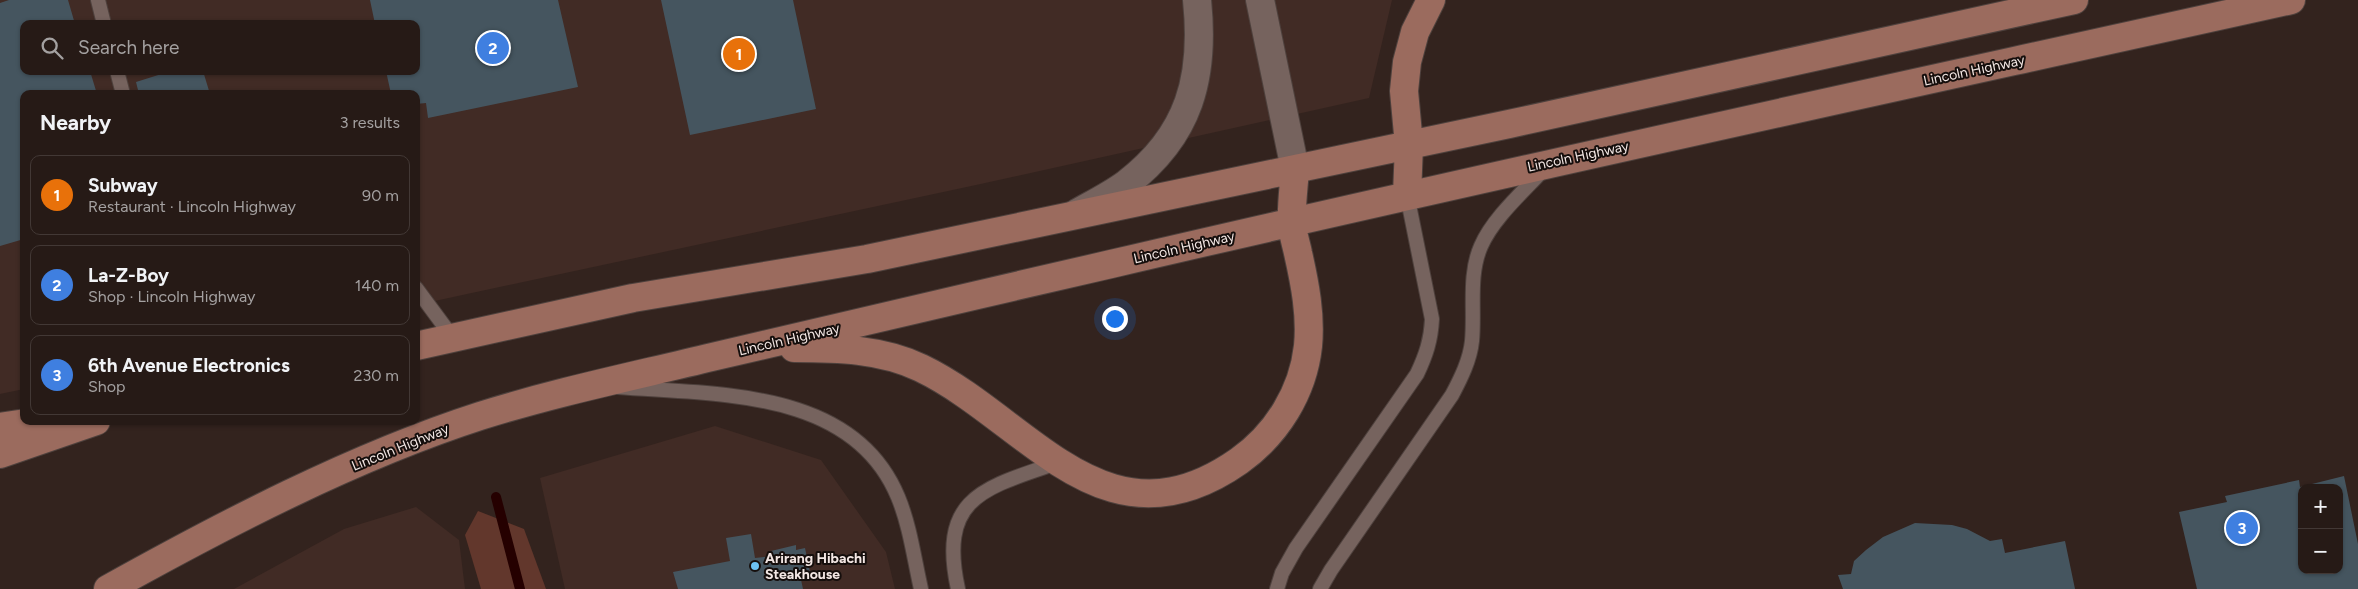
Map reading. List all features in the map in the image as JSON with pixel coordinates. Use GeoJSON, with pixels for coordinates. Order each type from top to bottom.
{"type":"FeatureCollection","features":[{"type":"Feature","properties":{"kind":"main road"},"geometry":{"type":"LineString","coordinates":[[1407,195],[1408,145],[1404,91],[1407,62],[1415,32],[1430,0]]}},
{"type":"Feature","properties":{"kind":"main road"},"geometry":{"type":"LineString","coordinates":[[420,345],[633,298],[867,259],[1408,145],[2074,0]]}},
{"type":"Feature","properties":{"kind":"main road","name":"Lincoln Highway"},"geometry":{"type":"LineString","coordinates":[[108,589],[252,513],[393,449],[478,417],[593,385],[1550,162],[2291,0]]}},
{"type":"Feature","properties":{"kind":"main road"},"geometry":{"type":"LineString","coordinates":[[747,348],[825,348],[856,350],[891,357],[919,367],[947,382],[1058,463],[1091,481],[1134,492],[1155,493],[1180,489],[1204,481],[1250,453],[1270,433],[1289,407],[1300,380],[1308,347],[1309,315],[1292,222],[1295,169]]}},
{"type":"Feature","properties":{"kind":"main road"},"geometry":{"type":"LineString","coordinates":[[0,427],[20,424]]}},
{"type":"Feature","properties":{"kind":"main road"},"geometry":{"type":"LineString","coordinates":[[0,454],[84,425]]}},
{"type":"Feature","properties":{"kind":"street"},"geometry":{"type":"LineString","coordinates":[[1073,216],[1126,184],[1152,161],[1172,136],[1186,112],[1194,88],[1199,56],[1197,0]]}},
{"type":"Feature","properties":{"kind":"street"},"geometry":{"type":"LineString","coordinates":[[1260,0],[1295,169]]}},
{"type":"Feature","properties":{"kind":"lane"},"geometry":{"type":"LineString","coordinates":[[98,0],[103,20]]}},
{"type":"Feature","properties":{"kind":"lane"},"geometry":{"type":"LineString","coordinates":[[118,75],[122,90]]}},
{"type":"Feature","properties":{"kind":"lane"},"geometry":{"type":"LineString","coordinates":[[1320,589],[1331,570],[1452,395],[1464,371],[1472,344],[1474,277],[1480,246],[1497,221],[1550,162]]}},
{"type":"Feature","properties":{"kind":"lane"},"geometry":{"type":"LineString","coordinates":[[1277,589],[1282,573],[1296,548],[1417,374],[1426,356],[1431,338],[1432,319],[1407,195]]}},
{"type":"Feature","properties":{"kind":"lane"},"geometry":{"type":"LineString","coordinates":[[420,293],[453,338]]}},
{"type":"Feature","properties":{"kind":"lane"},"geometry":{"type":"LineString","coordinates":[[593,385],[745,397],[782,405],[813,415],[840,429],[874,458],[897,496],[906,522],[920,589]]}},
{"type":"Feature","properties":{"kind":"lane"},"geometry":{"type":"LineString","coordinates":[[958,589],[953,568],[954,532],[961,514],[972,500],[1000,482],[1058,463]]}},
{"type":"Feature","properties":{"kind":"shaded area"},"geometry":{"type":"Polygon","coordinates":[[[0,0],[1392,0],[1369,98],[976,185],[420,304],[420,90],[20,90],[20,390],[0,394],[0,0]]]}},
{"type":"Feature","properties":{"kind":"shaded area"},"geometry":{"type":"Polygon","coordinates":[[[715,426],[821,460],[886,552],[895,589],[565,589],[540,478],[715,426]]]}},
{"type":"Feature","properties":{"kind":"shaded area"},"geometry":{"type":"Polygon","coordinates":[[[416,507],[459,540],[465,589],[234,589],[344,529],[416,507]]]}},
{"type":"Feature","properties":{"kind":"shaded area"},"geometry":{"type":"Polygon","coordinates":[[[478,511],[524,529],[546,589],[481,589],[465,535],[478,511]]]}},
{"type":"Feature","properties":{"kind":"building"},"geometry":{"type":"Polygon","coordinates":[[[9,0],[68,0],[74,20],[20,20],[20,75],[91,75],[96,90],[20,90],[20,240],[0,246],[0,3],[9,0]]]}},
{"type":"Feature","properties":{"kind":"building"},"geometry":{"type":"Polygon","coordinates":[[[370,0],[558,0],[578,87],[428,118],[426,103],[420,104],[420,90],[390,90],[387,75],[420,75],[420,20],[374,20],[370,0]]]}},
{"type":"Feature","properties":{"kind":"building"},"geometry":{"type":"Polygon","coordinates":[[[661,0],[793,0],[816,109],[690,135],[661,0]]]}},
{"type":"Feature","properties":{"kind":"building"},"geometry":{"type":"Polygon","coordinates":[[[158,75],[204,75],[209,90],[138,90],[136,82],[158,75]]]}},
{"type":"Feature","properties":{"kind":"building"},"geometry":{"type":"Polygon","coordinates":[[[2344,476],[2358,544],[2358,589],[2197,589],[2179,512],[2227,502],[2225,496],[2299,480],[2298,574],[2343,574],[2343,484],[2312,484],[2344,476]]]}},
{"type":"Feature","properties":{"kind":"building"},"geometry":{"type":"Polygon","coordinates":[[[1915,523],[1952,525],[1967,529],[1990,541],[2002,539],[2005,553],[2065,541],[2075,589],[1843,589],[1838,575],[1851,574],[1854,561],[1866,550],[1883,537],[1915,523]]]}},
{"type":"Feature","properties":{"kind":"building","name":"Arirang Hibachi Steakhouse"},"geometry":{"type":"Polygon","coordinates":[[[751,534],[755,558],[771,556],[771,551],[796,545],[796,550],[805,548],[810,572],[800,575],[803,589],[678,589],[673,572],[730,561],[726,538],[751,534]]]}},
{"type":"Feature","properties":{"kind":"waterway"},"geometry":{"type":"LineString","coordinates":[[496,497],[520,589]]}},
{"type":"Feature","properties":{"kind":"place","name":"La-Z-Boy"},"geometry":{"type":"Point","coordinates":[493,48]}},
{"type":"Feature","properties":{"kind":"place","name":"Subway"},"geometry":{"type":"Point","coordinates":[739,54]}},
{"type":"Feature","properties":{"kind":"place","name":"6th Avenue Electronics"},"geometry":{"type":"Point","coordinates":[2242,528]}},
{"type":"Feature","properties":{"kind":"place","name":"Arirang Hibachi Steakhouse"},"geometry":{"type":"Point","coordinates":[755,566]}}]}
